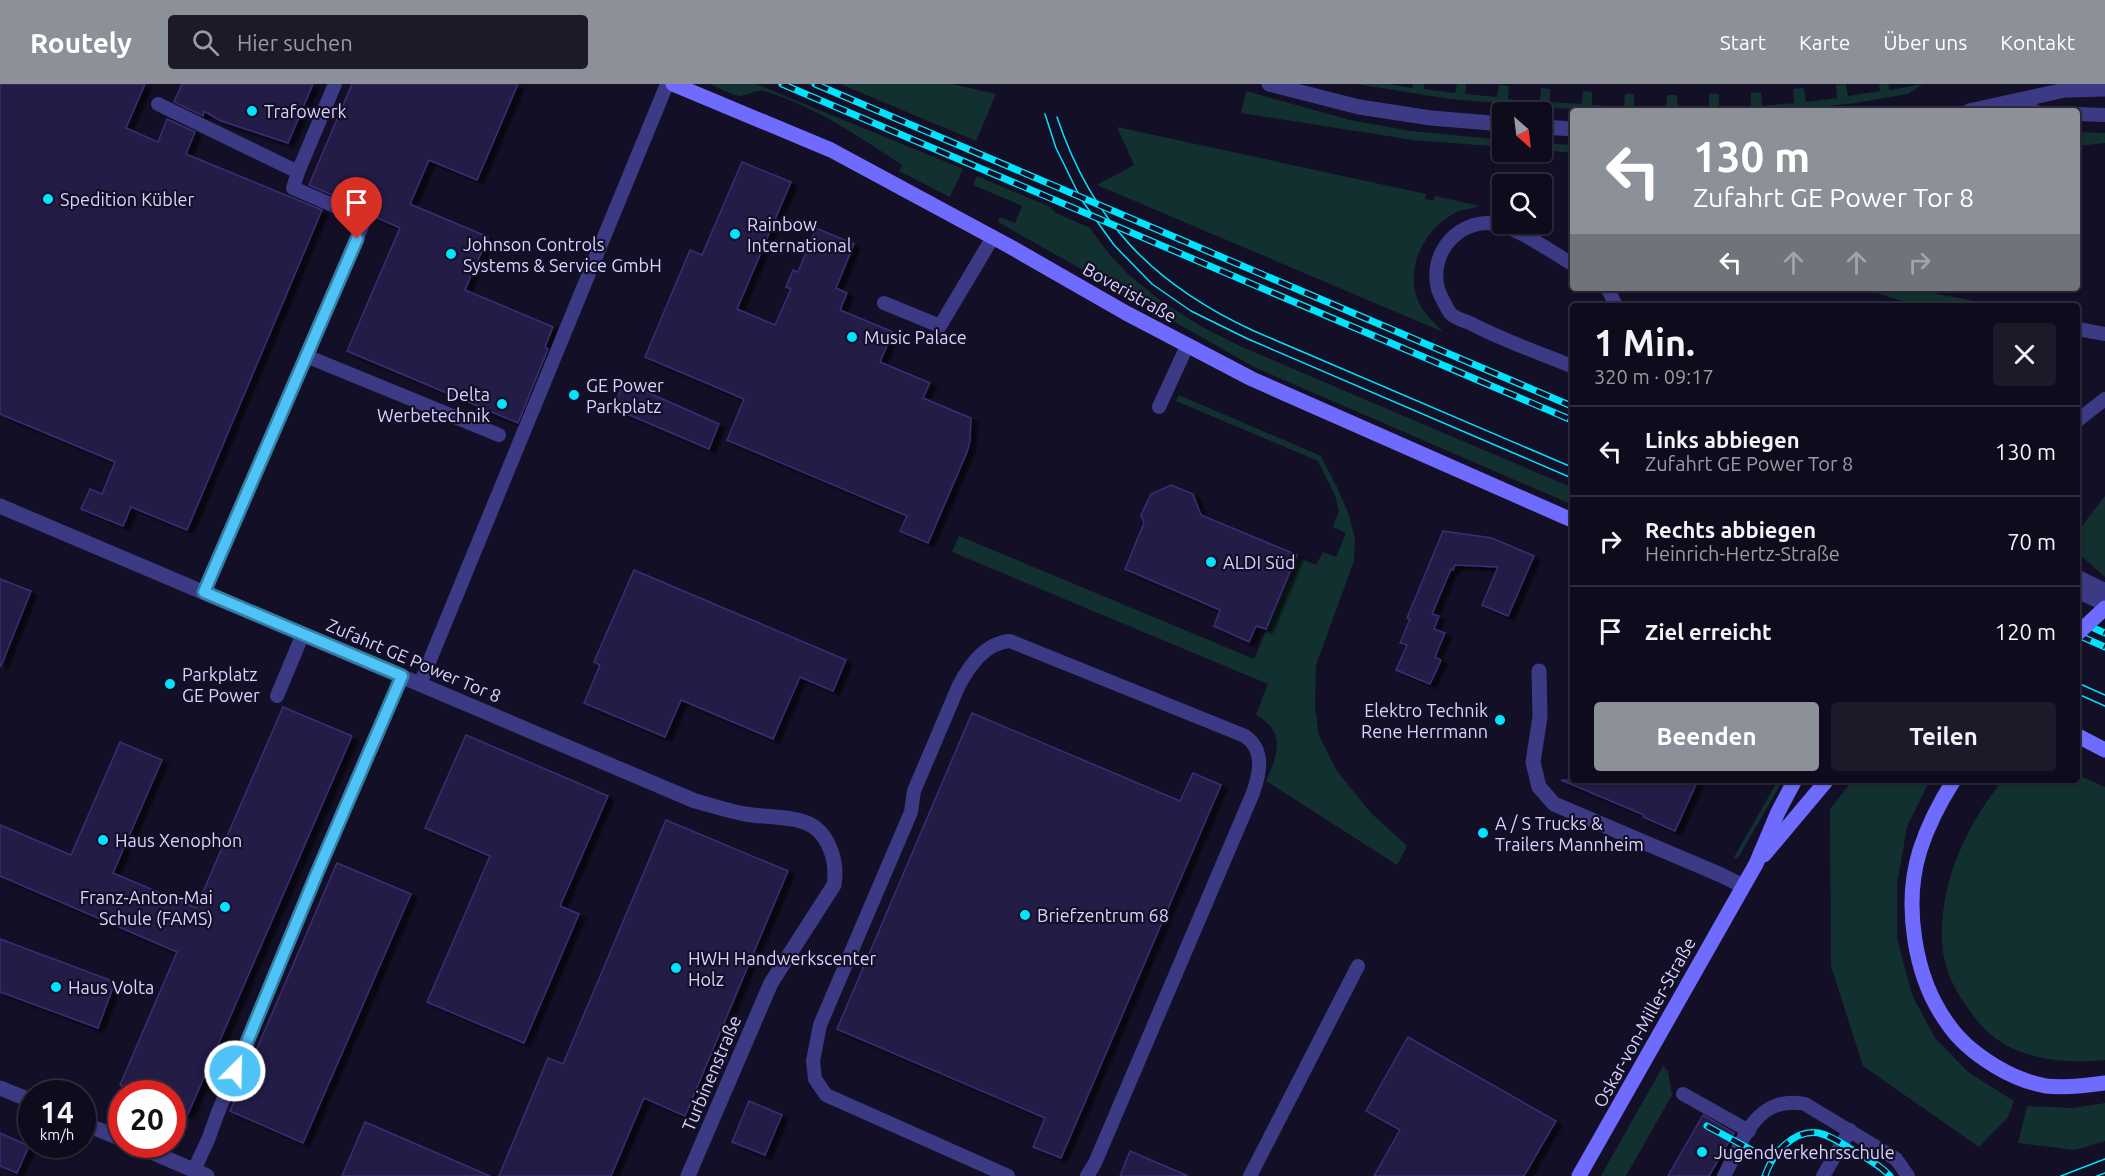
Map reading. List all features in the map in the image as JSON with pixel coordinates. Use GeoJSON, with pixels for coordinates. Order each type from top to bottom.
{"type":"FeatureCollection","features":[{"type":"Feature","properties":{"kind":"main road","name":"Boveristraße"},"geometry":{"type":"LineString","coordinates":[[673,84],[831,150],[1252,380],[1570,519]]}},
{"type":"Feature","properties":{"kind":"main road"},"geometry":{"type":"LineString","coordinates":[[2080,631],[2105,606]]}},
{"type":"Feature","properties":{"kind":"main road"},"geometry":{"type":"LineString","coordinates":[[2080,737],[2105,750]]}},
{"type":"Feature","properties":{"kind":"main road","name":"Oskar-von-Miller-Straße"},"geometry":{"type":"LineString","coordinates":[[1579,1176],[1743,886],[1793,783]]}},
{"type":"Feature","properties":{"kind":"main road","name":"Oskar-von-Miller-Straße"},"geometry":{"type":"LineString","coordinates":[[1755,864],[1824,783]]}},
{"type":"Feature","properties":{"kind":"main road"},"geometry":{"type":"LineString","coordinates":[[1952,783],[1940,803],[1920,851],[1913,893],[1914,931],[1918,959],[1929,992],[1948,1025],[1974,1053],[2006,1072],[2045,1086],[2079,1087],[2105,1083]]}},
{"type":"Feature","properties":{"kind":"street"},"geometry":{"type":"LineString","coordinates":[[1269,84],[1359,107],[1431,118],[1492,123]]}},
{"type":"Feature","properties":{"kind":"street"},"geometry":{"type":"LineString","coordinates":[[1988,108],[2071,87],[2105,89]]}},
{"type":"Feature","properties":{"kind":"street"},"geometry":{"type":"LineString","coordinates":[[1552,128],[1570,129]]}},
{"type":"Feature","properties":{"kind":"street","name":"Zufahrt GE Power Tor 8"},"geometry":{"type":"LineString","coordinates":[[0,506],[695,801],[743,813],[802,821],[817,831]]}},
{"type":"Feature","properties":{"kind":"street"},"geometry":{"type":"LineString","coordinates":[[1539,671],[1540,717],[1533,762],[1539,788],[1554,804],[1743,886]]}},
{"type":"Feature","properties":{"kind":"street","name":"Turbinenstraße"},"geometry":{"type":"LineString","coordinates":[[688,1176],[771,983],[834,885],[837,869],[832,850],[817,831]]}},
{"type":"Feature","properties":{"kind":"street"},"geometry":{"type":"LineString","coordinates":[[0,1088],[18,1095]]}},
{"type":"Feature","properties":{"kind":"street"},"geometry":{"type":"LineString","coordinates":[[166,1158],[201,1173]]}},
{"type":"Feature","properties":{"kind":"lane"},"geometry":{"type":"LineString","coordinates":[[204,592],[365,219],[293,188],[335,84]]}},
{"type":"Feature","properties":{"kind":"lane"},"geometry":{"type":"LineString","coordinates":[[420,684],[667,84]]}},
{"type":"Feature","properties":{"kind":"lane"},"geometry":{"type":"LineString","coordinates":[[158,104],[298,172]]}},
{"type":"Feature","properties":{"kind":"lane"},"geometry":{"type":"LineString","coordinates":[[1995,107],[2005,108]]}},
{"type":"Feature","properties":{"kind":"lane"},"geometry":{"type":"LineString","coordinates":[[2080,114],[2105,115]]}},
{"type":"Feature","properties":{"kind":"lane"},"geometry":{"type":"LineString","coordinates":[[1570,263],[1510,228],[1488,223],[1468,228],[1448,242],[1438,258],[1435,270],[1437,292],[1451,314],[1482,330],[1570,365]]}},
{"type":"Feature","properties":{"kind":"lane"},"geometry":{"type":"LineString","coordinates":[[884,303],[940,326],[993,237]]}},
{"type":"Feature","properties":{"kind":"lane"},"geometry":{"type":"LineString","coordinates":[[2080,329],[2105,334]]}},
{"type":"Feature","properties":{"kind":"lane"},"geometry":{"type":"LineString","coordinates":[[1158,407],[1187,345]]}},
{"type":"Feature","properties":{"kind":"lane"},"geometry":{"type":"LineString","coordinates":[[306,356],[499,435]]}},
{"type":"Feature","properties":{"kind":"lane"},"geometry":{"type":"LineString","coordinates":[[2080,418],[2105,399]]}},
{"type":"Feature","properties":{"kind":"lane"},"geometry":{"type":"LineString","coordinates":[[2080,578],[2105,590]]}},
{"type":"Feature","properties":{"kind":"lane"},"geometry":{"type":"LineString","coordinates":[[2080,593],[2105,606]]}},
{"type":"Feature","properties":{"kind":"lane"},"geometry":{"type":"LineString","coordinates":[[277,696],[303,634]]}},
{"type":"Feature","properties":{"kind":"lane"},"geometry":{"type":"LineString","coordinates":[[1008,1176],[826,1095],[815,1079],[813,1061],[820,1025],[911,812],[914,791],[959,685],[967,671],[984,652],[998,643],[1010,641],[1245,736],[1255,745],[1260,759],[1258,780],[1253,793],[1095,1162],[1086,1176]]}},
{"type":"Feature","properties":{"kind":"lane"},"geometry":{"type":"LineString","coordinates":[[201,1173],[208,1140],[217,1115],[317,873],[402,676]]}},
{"type":"Feature","properties":{"kind":"lane"},"geometry":{"type":"LineString","coordinates":[[1251,1176],[1358,966]]}},
{"type":"Feature","properties":{"kind":"lane"},"geometry":{"type":"LineString","coordinates":[[1683,1094],[1749,1131]]}},
{"type":"Feature","properties":{"kind":"lane"},"geometry":{"type":"LineString","coordinates":[[1724,1176],[1756,1117],[1777,1104],[1792,1101],[1804,1104],[1896,1159],[1908,1176]]}},
{"type":"Feature","properties":{"kind":"lane"},"geometry":{"type":"LineString","coordinates":[[1823,1176],[1850,1130]]}},
{"type":"Feature","properties":{"kind":"green space"},"geometry":{"type":"Polygon","coordinates":[[[709,84],[756,84],[963,169],[950,197],[899,171],[902,165],[837,124],[803,106],[763,91],[740,96],[709,84]]]}},
{"type":"Feature","properties":{"kind":"green space"},"geometry":{"type":"Polygon","coordinates":[[[840,84],[952,84],[996,94],[976,141],[840,84]]]}},
{"type":"Feature","properties":{"kind":"green space"},"geometry":{"type":"Polygon","coordinates":[[[1356,84],[1389,84],[1412,88],[1413,84],[1424,84],[1424,89],[1455,93],[1457,84],[1466,84],[1465,94],[1497,97],[1499,85],[1509,86],[1508,99],[1540,102],[1492,102],[1450,99],[1356,84]]]}},
{"type":"Feature","properties":{"kind":"green space"},"geometry":{"type":"Polygon","coordinates":[[[1846,84],[1848,96],[1880,91],[1879,84],[1888,84],[1890,90],[1923,84],[1908,94],[1810,108],[1678,108],[1709,107],[1709,94],[1719,94],[1719,107],[1751,106],[1751,93],[1761,92],[1762,106],[1794,103],[1793,89],[1804,88],[1806,102],[1837,98],[1836,85],[1846,84]]]}},
{"type":"Feature","properties":{"kind":"green space"},"geometry":{"type":"Polygon","coordinates":[[[1541,88],[1550,89],[1550,102],[1540,102],[1541,88]]]}},
{"type":"Feature","properties":{"kind":"green space"},"geometry":{"type":"Polygon","coordinates":[[[1246,91],[1350,120],[1411,131],[1492,139],[1492,146],[1413,140],[1241,113],[1246,91]]]}},
{"type":"Feature","properties":{"kind":"green space"},"geometry":{"type":"Polygon","coordinates":[[[1583,91],[1592,92],[1592,105],[1624,107],[1625,94],[1634,94],[1634,107],[1666,108],[1570,108],[1552,107],[1552,102],[1582,104],[1583,91]]]}},
{"type":"Feature","properties":{"kind":"green space"},"geometry":{"type":"Polygon","coordinates":[[[1667,95],[1677,95],[1678,108],[1666,108],[1667,95]]]}},
{"type":"Feature","properties":{"kind":"green space"},"geometry":{"type":"Polygon","coordinates":[[[1117,127],[1426,194],[1425,199],[1433,201],[1435,196],[1480,206],[1457,212],[1435,228],[1420,250],[1416,263],[1414,277],[1419,303],[1443,332],[1097,185],[1134,165],[1117,127]]]}},
{"type":"Feature","properties":{"kind":"green space"},"geometry":{"type":"Polygon","coordinates":[[[2080,132],[2105,133],[2105,143],[2080,146],[2080,132]]]}},
{"type":"Feature","properties":{"kind":"green space"},"geometry":{"type":"Polygon","coordinates":[[[1552,144],[1570,145],[1570,153],[1552,151],[1552,144]]]}},
{"type":"Feature","properties":{"kind":"green space"},"geometry":{"type":"Polygon","coordinates":[[[977,176],[1050,207],[1056,213],[1090,228],[1109,254],[1129,275],[1161,301],[1204,328],[1242,347],[1570,487],[1570,504],[1256,368],[998,222],[1000,217],[1015,223],[1022,206],[973,185],[977,176]]]}},
{"type":"Feature","properties":{"kind":"green space"},"geometry":{"type":"Polygon","coordinates":[[[1870,291],[1922,291],[1985,303],[1908,303],[1870,291]]]}},
{"type":"Feature","properties":{"kind":"green space"},"geometry":{"type":"Polygon","coordinates":[[[1179,395],[1321,456],[1338,489],[1349,515],[1355,539],[1354,561],[1316,665],[1315,707],[1319,736],[1337,771],[1370,812],[1407,846],[1397,865],[1266,781],[1276,753],[1276,736],[1266,721],[1256,715],[1268,684],[952,552],[959,536],[1254,659],[1297,557],[1316,565],[1323,552],[1336,557],[1346,533],[1333,527],[1339,511],[1335,495],[1318,461],[1176,401],[1179,395]]]}},
{"type":"Feature","properties":{"kind":"green space"},"geometry":{"type":"Polygon","coordinates":[[[2105,496],[2105,577],[2080,555],[2080,528],[2105,496]]]}},
{"type":"Feature","properties":{"kind":"green space"},"geometry":{"type":"Polygon","coordinates":[[[2080,776],[2105,787],[2105,1060],[2046,1059],[2004,1044],[1987,1032],[1960,997],[1952,982],[1944,957],[1942,940],[1946,897],[1958,855],[1978,815],[2001,783],[2080,783],[2080,776]]]}},
{"type":"Feature","properties":{"kind":"green space"},"geometry":{"type":"Polygon","coordinates":[[[1776,783],[1781,783],[1738,858],[1733,859],[1776,783]]]}},
{"type":"Feature","properties":{"kind":"green space"},"geometry":{"type":"Polygon","coordinates":[[[1851,783],[1929,783],[1907,827],[1897,884],[1897,938],[1912,995],[1935,1038],[1968,1072],[2014,1101],[2008,1117],[1979,1147],[1863,1066],[1831,966],[1830,809],[1851,783]]]}},
{"type":"Feature","properties":{"kind":"green space"},"geometry":{"type":"Polygon","coordinates":[[[1663,1066],[1668,1071],[1672,1095],[1626,1176],[1601,1176],[1663,1066]]]}},
{"type":"Feature","properties":{"kind":"green space"},"geometry":{"type":"Polygon","coordinates":[[[2105,1103],[2105,1141],[2075,1150],[2018,1143],[2027,1106],[2073,1108],[2105,1103]]]}},
{"type":"Feature","properties":{"kind":"building"},"geometry":{"type":"Polygon","coordinates":[[[0,84],[145,84],[126,128],[158,142],[167,119],[195,132],[186,154],[322,210],[187,530],[131,507],[123,526],[81,509],[90,489],[102,494],[115,462],[0,414],[0,84]]]}},
{"type":"Feature","properties":{"kind":"building","name":"Trafowerk"},"geometry":{"type":"Polygon","coordinates":[[[182,84],[313,84],[288,143],[221,121],[204,111],[203,116],[174,102],[182,84]]]}},
{"type":"Feature","properties":{"kind":"building"},"geometry":{"type":"Polygon","coordinates":[[[352,84],[518,84],[477,180],[429,160],[410,204],[488,237],[465,290],[553,327],[545,347],[548,349],[518,423],[347,351],[400,228],[373,216],[369,211],[309,185],[352,84]]]}},
{"type":"Feature","properties":{"kind":"building"},"geometry":{"type":"Polygon","coordinates":[[[742,162],[791,182],[737,309],[775,325],[791,289],[786,287],[793,270],[798,272],[816,228],[854,244],[836,288],[847,293],[840,310],[893,332],[880,362],[930,383],[923,398],[971,418],[967,452],[928,543],[900,531],[907,516],[727,440],[744,399],[645,357],[690,250],[702,255],[742,162]]]}},
{"type":"Feature","properties":{"kind":"building"},"geometry":{"type":"Polygon","coordinates":[[[624,382],[719,424],[709,449],[613,408],[624,382]]]}},
{"type":"Feature","properties":{"kind":"building","name":"ALDI Süd"},"geometry":{"type":"Polygon","coordinates":[[[1171,485],[1193,494],[1201,515],[1297,555],[1266,629],[1256,626],[1249,642],[1214,626],[1220,610],[1125,569],[1144,523],[1141,515],[1151,494],[1171,485]]]}},
{"type":"Feature","properties":{"kind":"building"},"geometry":{"type":"Polygon","coordinates":[[[1443,531],[1492,538],[1534,556],[1508,616],[1482,605],[1498,567],[1455,565],[1453,570],[1451,569],[1432,614],[1439,616],[1434,629],[1445,633],[1435,657],[1441,660],[1430,684],[1396,670],[1407,645],[1400,643],[1410,619],[1407,618],[1443,531]]]}},
{"type":"Feature","properties":{"kind":"building"},"geometry":{"type":"Polygon","coordinates":[[[634,570],[846,660],[833,691],[800,677],[773,739],[681,700],[665,737],[584,703],[600,665],[594,662],[634,570]]]}},
{"type":"Feature","properties":{"kind":"building"},"geometry":{"type":"Polygon","coordinates":[[[0,579],[31,591],[1,666],[0,666],[0,579]]]}},
{"type":"Feature","properties":{"kind":"building"},"geometry":{"type":"Polygon","coordinates":[[[283,707],[352,736],[188,1114],[186,1113],[186,1080],[122,1080],[177,952],[0,876],[0,825],[71,855],[120,742],[162,760],[113,873],[196,908],[283,707]]]}},
{"type":"Feature","properties":{"kind":"building","name":"Briefzentrum 68"},"geometry":{"type":"Polygon","coordinates":[[[972,713],[1180,801],[1193,773],[1221,785],[1061,1158],[1033,1147],[1045,1118],[837,1029],[972,713]]]}},
{"type":"Feature","properties":{"kind":"building"},"geometry":{"type":"Polygon","coordinates":[[[466,735],[608,796],[560,906],[579,914],[524,1043],[427,1002],[490,856],[425,828],[466,735]]]}},
{"type":"Feature","properties":{"kind":"building"},"geometry":{"type":"Polygon","coordinates":[[[1561,780],[1570,780],[1570,783],[1697,783],[1675,831],[1643,817],[1644,815],[1561,780]]]}},
{"type":"Feature","properties":{"kind":"building","name":"HWH Handwerkscenter Holz"},"geometry":{"type":"Polygon","coordinates":[[[666,820],[788,871],[685,1116],[644,1098],[611,1176],[499,1176],[548,1058],[563,1064],[666,820]]]}},
{"type":"Feature","properties":{"kind":"building"},"geometry":{"type":"Polygon","coordinates":[[[337,863],[411,894],[303,1143],[230,1111],[337,863]]]}},
{"type":"Feature","properties":{"kind":"building","name":"Haus Volta"},"geometry":{"type":"Polygon","coordinates":[[[0,939],[115,982],[98,1028],[0,992],[0,939]]]}},
{"type":"Feature","properties":{"kind":"building"},"geometry":{"type":"Polygon","coordinates":[[[1408,1037],[1556,1121],[1524,1176],[1374,1176],[1400,1130],[1366,1111],[1408,1037]]]}},
{"type":"Feature","properties":{"kind":"building"},"geometry":{"type":"Polygon","coordinates":[[[749,1101],[782,1115],[765,1155],[732,1142],[749,1101]]]}},
{"type":"Feature","properties":{"kind":"building","name":"Jugendverkehrsschule"},"geometry":{"type":"Polygon","coordinates":[[[1703,1115],[1734,1133],[1709,1176],[1668,1176],[1703,1115]]]}},
{"type":"Feature","properties":{"kind":"building"},"geometry":{"type":"Polygon","coordinates":[[[365,1122],[490,1176],[342,1176],[365,1122]]]}},
{"type":"Feature","properties":{"kind":"building"},"geometry":{"type":"Polygon","coordinates":[[[0,1133],[18,1141],[18,1158],[24,1158],[17,1173],[0,1166],[0,1133]]]}},
{"type":"Feature","properties":{"kind":"building"},"geometry":{"type":"Polygon","coordinates":[[[1130,1151],[1188,1176],[1120,1176],[1130,1151]]]}},
{"type":"Feature","properties":{"kind":"tram line"},"geometry":{"type":"LineString","coordinates":[[1045,114],[1056,148],[1081,199],[1114,245],[1152,284],[1191,311],[1248,339],[1570,477]]}},
{"type":"Feature","properties":{"kind":"tram line"},"geometry":{"type":"LineString","coordinates":[[1057,117],[1071,154],[1088,188],[1108,219],[1157,271],[1186,293],[1218,313],[1254,331],[1570,466]]}},
{"type":"Feature","properties":{"kind":"tram line"},"geometry":{"type":"LineString","coordinates":[[2080,684],[2105,695]]}},
{"type":"Feature","properties":{"kind":"tram line"},"geometry":{"type":"LineString","coordinates":[[2080,695],[2105,706]]}},
{"type":"Feature","properties":{"kind":"tram line"},"geometry":{"type":"LineString","coordinates":[[2061,1176],[2105,1159]]}},
{"type":"Feature","properties":{"kind":"tram line"},"geometry":{"type":"LineString","coordinates":[[2097,1176],[2105,1173]]}},
{"type":"Feature","properties":{"kind":"railway"},"geometry":{"type":"LineString","coordinates":[[782,84],[1570,419]]}},
{"type":"Feature","properties":{"kind":"railway"},"geometry":{"type":"LineString","coordinates":[[815,84],[1570,405]]}},
{"type":"Feature","properties":{"kind":"railway"},"geometry":{"type":"LineString","coordinates":[[2080,622],[2105,633]]}},
{"type":"Feature","properties":{"kind":"railway"},"geometry":{"type":"LineString","coordinates":[[2080,636],[2105,647]]}},
{"type":"Feature","properties":{"kind":"railway"},"geometry":{"type":"LineString","coordinates":[[1707,1126],[1761,1155],[1779,1150]]}},
{"type":"Feature","properties":{"kind":"railway"},"geometry":{"type":"LineString","coordinates":[[1765,1176],[1773,1159],[1785,1145],[1792,1139],[1810,1133],[1819,1133],[1833,1138],[1874,1162],[1890,1176]]}},
{"type":"Feature","properties":{"kind":"place","name":"Trafowerk"},"geometry":{"type":"Point","coordinates":[252,111]}},
{"type":"Feature","properties":{"kind":"place","name":"Spedition Kübler"},"geometry":{"type":"Point","coordinates":[48,199]}},
{"type":"Feature","properties":{"kind":"place","name":"Rainbow International"},"geometry":{"type":"Point","coordinates":[735,234]}},
{"type":"Feature","properties":{"kind":"place","name":"Johnson Controls Systems & Service GmbH"},"geometry":{"type":"Point","coordinates":[451,254]}},
{"type":"Feature","properties":{"kind":"place","name":"Music Palace"},"geometry":{"type":"Point","coordinates":[852,337]}},
{"type":"Feature","properties":{"kind":"place","name":"GE Power Parkplatz"},"geometry":{"type":"Point","coordinates":[574,395]}},
{"type":"Feature","properties":{"kind":"place","name":"Delta Werbetechnik"},"geometry":{"type":"Point","coordinates":[502,404]}},
{"type":"Feature","properties":{"kind":"place","name":"ALDI Süd"},"geometry":{"type":"Point","coordinates":[1211,562]}},
{"type":"Feature","properties":{"kind":"place","name":"Parkplatz GE Power"},"geometry":{"type":"Point","coordinates":[170,684]}},
{"type":"Feature","properties":{"kind":"place","name":"Elektro Technik Rene Herrmann"},"geometry":{"type":"Point","coordinates":[1500,720]}},
{"type":"Feature","properties":{"kind":"place","name":"A / S Trucks & Trailers Mannheim"},"geometry":{"type":"Point","coordinates":[1483,833]}},
{"type":"Feature","properties":{"kind":"place","name":"Haus Xenophon"},"geometry":{"type":"Point","coordinates":[103,840]}},
{"type":"Feature","properties":{"kind":"place","name":"Franz-Anton-Mai Schule (FAMS)"},"geometry":{"type":"Point","coordinates":[225,907]}},
{"type":"Feature","properties":{"kind":"place","name":"Briefzentrum 68"},"geometry":{"type":"Point","coordinates":[1025,915]}},
{"type":"Feature","properties":{"kind":"place","name":"HWH Handwerkscenter Holz"},"geometry":{"type":"Point","coordinates":[676,968]}},
{"type":"Feature","properties":{"kind":"place","name":"Haus Volta"},"geometry":{"type":"Point","coordinates":[56,987]}},
{"type":"Feature","properties":{"kind":"place","name":"Jugendverkehrsschule"},"geometry":{"type":"Point","coordinates":[1702,1152]}},
{"type":"Feature","properties":{"kind":"route"},"geometry":{"type":"LineString","coordinates":[[235,1071],[402,676],[204,592],[357,239]]}}]}
